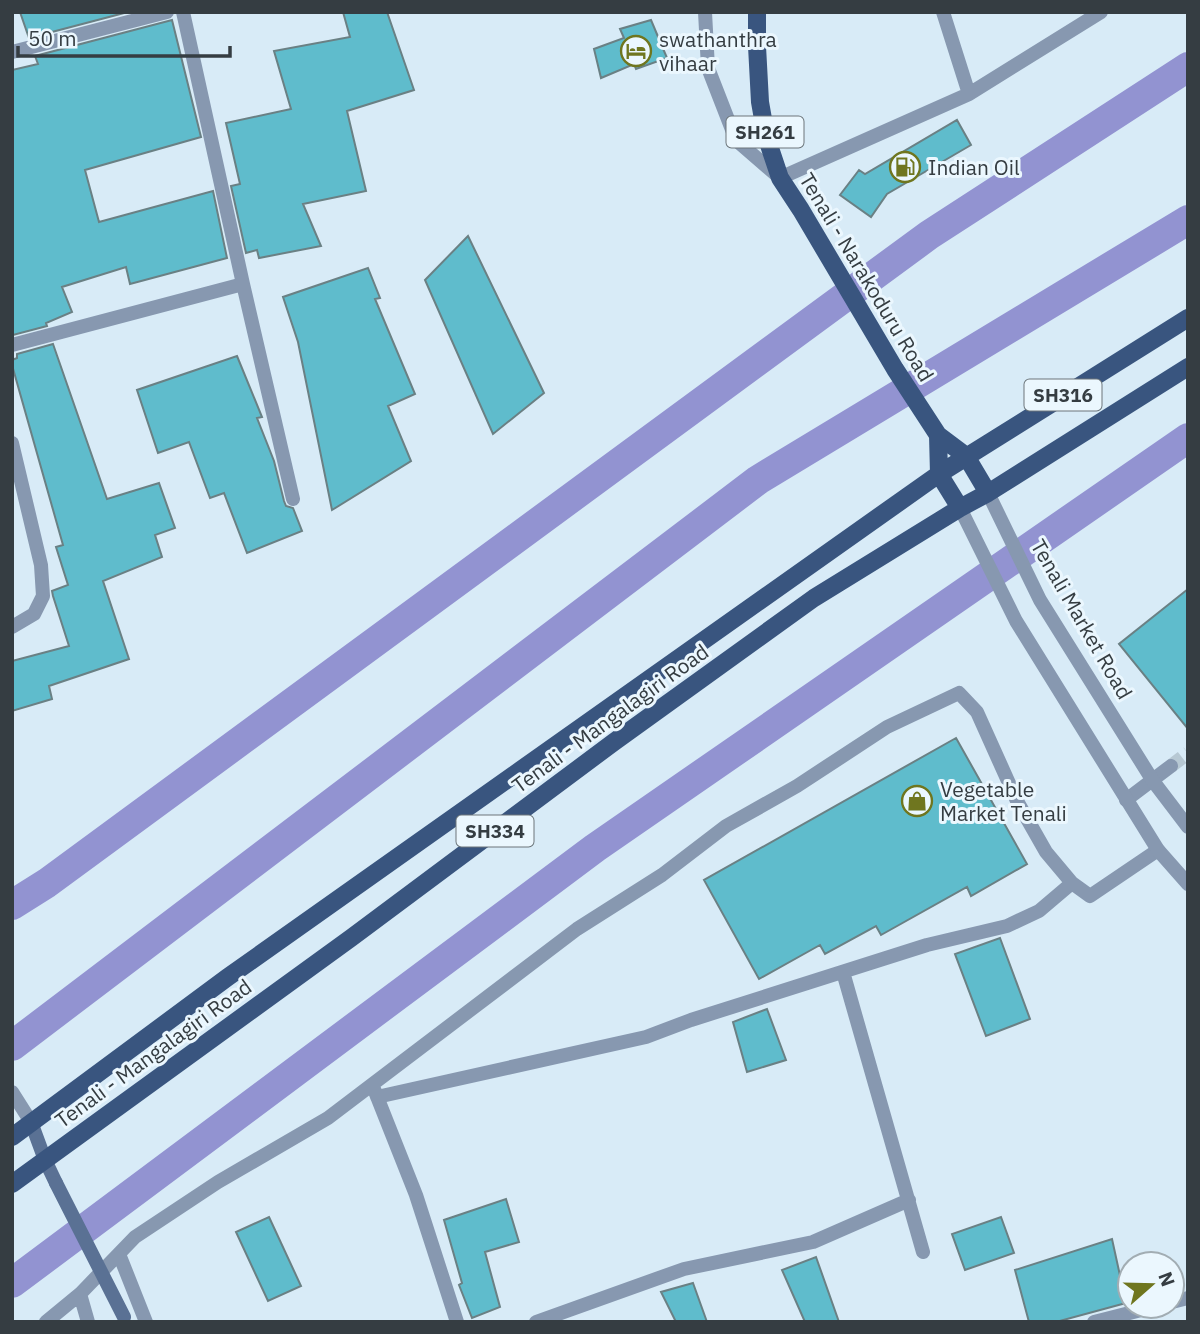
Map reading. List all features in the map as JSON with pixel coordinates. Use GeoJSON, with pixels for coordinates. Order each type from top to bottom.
{"type":"FeatureCollection","features":[{"type":"Feature","properties":{"kind":"main road","name":"Tenali - Narakoduru Road"},"geometry":{"type":"LineString","coordinates":[[757,12],[760,102],[766,136],[780,178],[938,435]]}},
{"type":"Feature","properties":{"kind":"main road","name":"SH316"},"geometry":{"type":"LineString","coordinates":[[939,474],[1188,318]]}},
{"type":"Feature","properties":{"kind":"main road","name":"Tenali - Mangalagiri Road"},"geometry":{"type":"LineString","coordinates":[[12,1184],[814,598],[988,493],[1188,367]]}},
{"type":"Feature","properties":{"kind":"main road","name":"Tenali Market Road"},"geometry":{"type":"LineString","coordinates":[[938,435],[966,456],[988,493]]}},
{"type":"Feature","properties":{"kind":"main road"},"geometry":{"type":"LineString","coordinates":[[938,435],[939,474],[960,508]]}},
{"type":"Feature","properties":{"kind":"main road","name":"SH334"},"geometry":{"type":"LineString","coordinates":[[12,1137],[228,977],[939,474]]}},
{"type":"Feature","properties":{"kind":"main road"},"geometry":{"type":"LineString","coordinates":[[730,621],[748,645]]}},
{"type":"Feature","properties":{"kind":"main road"},"geometry":{"type":"LineString","coordinates":[[31,1122],[45,1160],[124,1319]]}},
{"type":"Feature","properties":{"kind":"street"},"geometry":{"type":"LineString","coordinates":[[12,52],[167,12]]}},
{"type":"Feature","properties":{"kind":"street"},"geometry":{"type":"LineString","coordinates":[[183,12],[293,499]]}},
{"type":"Feature","properties":{"kind":"street"},"geometry":{"type":"LineString","coordinates":[[705,12],[708,68],[736,140],[780,178],[969,94],[1101,12]]}},
{"type":"Feature","properties":{"kind":"street"},"geometry":{"type":"LineString","coordinates":[[943,12],[969,94]]}},
{"type":"Feature","properties":{"kind":"street"},"geometry":{"type":"LineString","coordinates":[[12,345],[243,284]]}},
{"type":"Feature","properties":{"kind":"street"},"geometry":{"type":"LineString","coordinates":[[12,443],[41,565],[43,596],[34,614],[12,627]]}},
{"type":"Feature","properties":{"kind":"street","name":"Tenali Market Road"},"geometry":{"type":"LineString","coordinates":[[988,493],[1040,600],[1153,781],[1188,827]]}},
{"type":"Feature","properties":{"kind":"street"},"geometry":{"type":"LineString","coordinates":[[960,508],[1016,621],[1158,850],[1188,884]]}},
{"type":"Feature","properties":{"kind":"street"},"geometry":{"type":"LineString","coordinates":[[46,1322],[80,1294],[135,1237],[218,1182],[375,1091],[578,929],[662,875],[726,826],[797,786],[887,727],[959,693],[977,712],[1017,802],[1046,852],[1072,883],[1090,896],[1158,850]]}},
{"type":"Feature","properties":{"kind":"street"},"geometry":{"type":"LineString","coordinates":[[1126,800],[1171,766]]}},
{"type":"Feature","properties":{"kind":"street"},"geometry":{"type":"LineString","coordinates":[[375,1091],[646,1037],[843,972],[1007,926],[1039,911],[1072,883]]}},
{"type":"Feature","properties":{"kind":"street"},"geometry":{"type":"LineString","coordinates":[[843,972],[923,1252]]}},
{"type":"Feature","properties":{"kind":"street"},"geometry":{"type":"LineString","coordinates":[[375,1091],[416,1195],[457,1322]]}},
{"type":"Feature","properties":{"kind":"street"},"geometry":{"type":"LineString","coordinates":[[13,1093],[31,1122]]}},
{"type":"Feature","properties":{"kind":"street"},"geometry":{"type":"LineString","coordinates":[[536,1322],[684,1269],[813,1242],[908,1200]]}},
{"type":"Feature","properties":{"kind":"street"},"geometry":{"type":"LineString","coordinates":[[119,1254],[146,1322]]}},
{"type":"Feature","properties":{"kind":"street"},"geometry":{"type":"LineString","coordinates":[[80,1294],[88,1322]]}},
{"type":"Feature","properties":{"kind":"street"},"geometry":{"type":"LineString","coordinates":[[1094,1322],[1116,1316]]}},
{"type":"Feature","properties":{"kind":"building"},"geometry":{"type":"Polygon","coordinates":[[[20,12],[128,12],[29,38],[20,12]]]}},
{"type":"Feature","properties":{"kind":"building"},"geometry":{"type":"Polygon","coordinates":[[[343,12],[387,12],[414,90],[347,111],[366,191],[303,204],[321,246],[259,258],[257,250],[246,253],[231,186],[240,184],[226,123],[291,109],[274,51],[350,37],[343,12]]]}},
{"type":"Feature","properties":{"kind":"building"},"geometry":{"type":"Polygon","coordinates":[[[172,20],[201,137],[85,170],[99,222],[213,191],[227,258],[130,284],[126,267],[62,287],[72,312],[46,323],[47,326],[13,335],[12,70],[38,64],[35,56],[172,20]]]}},
{"type":"Feature","properties":{"kind":"building"},"geometry":{"type":"Polygon","coordinates":[[[651,20],[667,58],[636,69],[634,64],[601,78],[594,49],[624,38],[620,29],[651,20]]]}},
{"type":"Feature","properties":{"kind":"building"},"geometry":{"type":"Polygon","coordinates":[[[957,120],[971,145],[887,194],[871,217],[840,195],[859,170],[865,174],[957,120]]]}},
{"type":"Feature","properties":{"kind":"building"},"geometry":{"type":"Polygon","coordinates":[[[468,236],[544,393],[493,434],[425,280],[468,236]]]}},
{"type":"Feature","properties":{"kind":"building"},"geometry":{"type":"Polygon","coordinates":[[[368,268],[380,298],[375,299],[415,394],[388,406],[411,461],[332,510],[298,342],[283,297],[368,268]]]}},
{"type":"Feature","properties":{"kind":"building"},"geometry":{"type":"Polygon","coordinates":[[[53,344],[107,499],[159,483],[175,528],[155,535],[162,557],[103,581],[129,659],[49,686],[52,699],[12,711],[12,661],[69,646],[52,591],[68,585],[56,547],[63,545],[12,365],[17,354],[53,344]]]}},
{"type":"Feature","properties":{"kind":"building"},"geometry":{"type":"Polygon","coordinates":[[[237,356],[262,417],[257,418],[274,461],[284,501],[286,506],[293,508],[302,531],[247,553],[224,493],[210,498],[189,442],[158,453],[137,390],[237,356]]]}},
{"type":"Feature","properties":{"kind":"building"},"geometry":{"type":"Polygon","coordinates":[[[1188,589],[1188,729],[1119,644],[1188,589]]]}},
{"type":"Feature","properties":{"kind":"building","name":"Vegetable Market Tenali"},"geometry":{"type":"Polygon","coordinates":[[[956,738],[1027,864],[971,896],[967,887],[881,935],[876,926],[825,954],[820,945],[759,979],[704,880],[956,738]]]}},
{"type":"Feature","properties":{"kind":"building"},"geometry":{"type":"Polygon","coordinates":[[[1000,938],[1030,1019],[986,1036],[955,954],[1000,938]]]}},
{"type":"Feature","properties":{"kind":"building"},"geometry":{"type":"Polygon","coordinates":[[[767,1009],[786,1060],[747,1072],[733,1022],[767,1009]]]}},
{"type":"Feature","properties":{"kind":"building"},"geometry":{"type":"Polygon","coordinates":[[[506,1199],[519,1242],[485,1252],[500,1307],[472,1318],[459,1285],[462,1283],[444,1220],[506,1199]]]}},
{"type":"Feature","properties":{"kind":"building"},"geometry":{"type":"Polygon","coordinates":[[[269,1217],[301,1286],[268,1301],[236,1232],[269,1217]]]}},
{"type":"Feature","properties":{"kind":"building"},"geometry":{"type":"Polygon","coordinates":[[[1001,1217],[1014,1253],[965,1270],[952,1234],[1001,1217]]]}},
{"type":"Feature","properties":{"kind":"building"},"geometry":{"type":"Polygon","coordinates":[[[1112,1239],[1116,1257],[1116,1306],[1056,1322],[1029,1322],[1015,1270],[1112,1239]]]}},
{"type":"Feature","properties":{"kind":"building"},"geometry":{"type":"Polygon","coordinates":[[[816,1257],[839,1322],[805,1322],[782,1270],[816,1257]]]}},
{"type":"Feature","properties":{"kind":"building"},"geometry":{"type":"Polygon","coordinates":[[[693,1283],[707,1322],[676,1322],[661,1292],[693,1283]]]}},
{"type":"Feature","properties":{"kind":"waterway"},"geometry":{"type":"LineString","coordinates":[[12,905],[47,883],[929,235],[1188,67]]}},
{"type":"Feature","properties":{"kind":"waterway"},"geometry":{"type":"LineString","coordinates":[[12,1046],[758,480],[1188,220]]}},
{"type":"Feature","properties":{"kind":"waterway"},"geometry":{"type":"LineString","coordinates":[[12,1283],[595,848],[1188,438]]}},
{"type":"Feature","properties":{"kind":"tunnel"},"geometry":{"type":"LineString","coordinates":[[1171,766],[1188,753]]}},
{"type":"Feature","properties":{"kind":"place","name":"swathanthra vihaar"},"geometry":{"type":"Point","coordinates":[636,51]}},
{"type":"Feature","properties":{"kind":"place","name":"Indian Oil"},"geometry":{"type":"Point","coordinates":[905,167]}},
{"type":"Feature","properties":{"kind":"place","name":"Vegetable Market Tenali"},"geometry":{"type":"Point","coordinates":[917,801]}}]}
